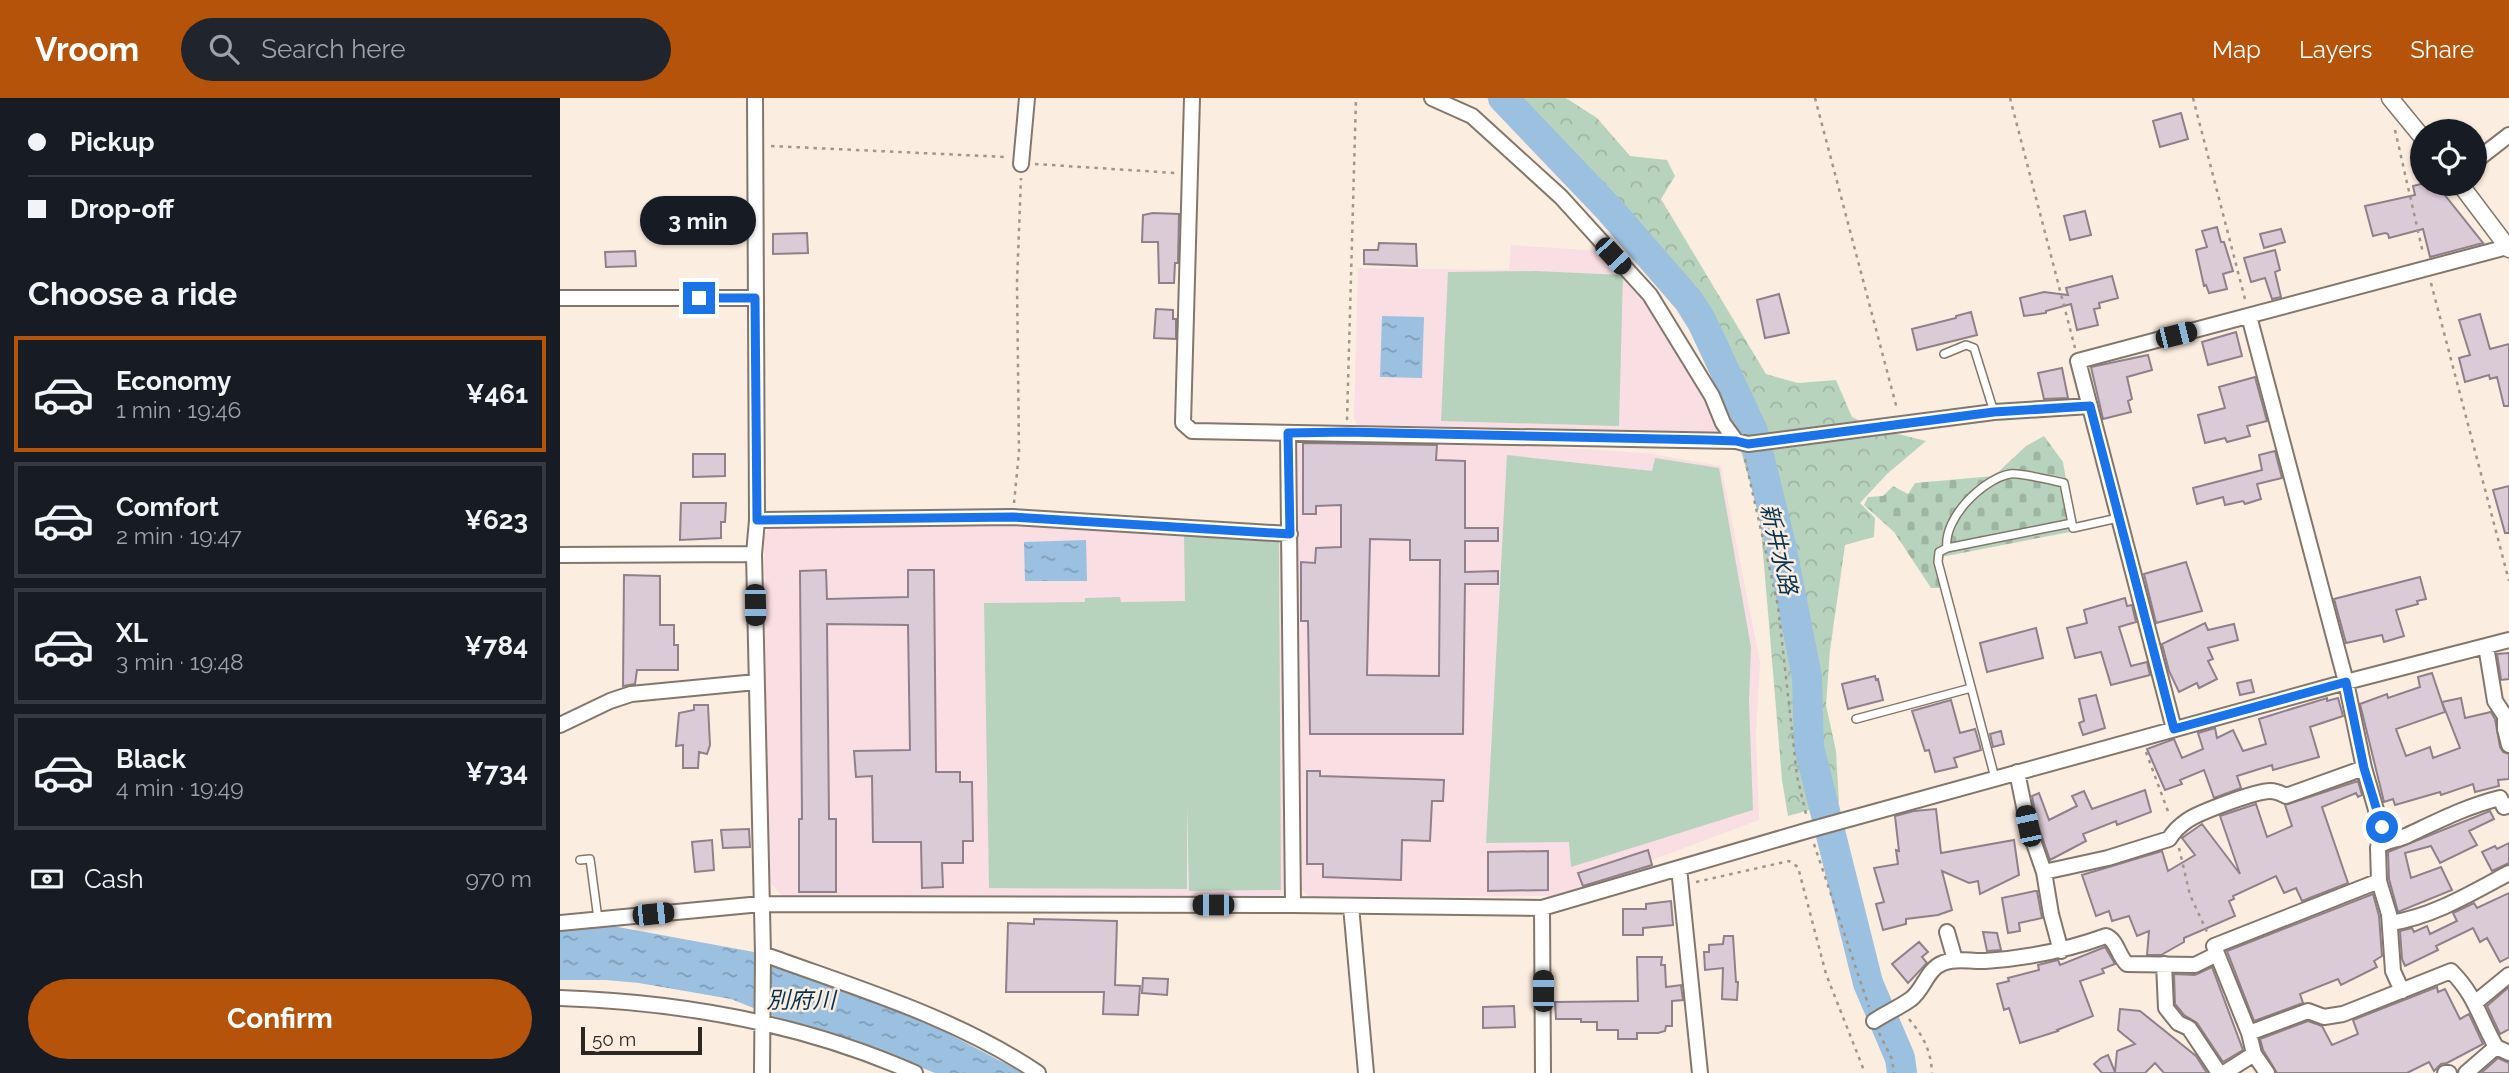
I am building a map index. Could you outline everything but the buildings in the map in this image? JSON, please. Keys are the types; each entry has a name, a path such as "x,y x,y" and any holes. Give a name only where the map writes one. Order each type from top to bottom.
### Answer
{"street":[{"path":"755,98 757,520 754,554 763,958 762,1073"},
{"path":"1021,164 1027,98"},
{"path":"1192,98 1183,423 1192,431 1736,441 1748,444 1994,412 2090,406"},
{"path":"1432,98 1472,116 1492,134 1561,197 1650,295 1712,396 1723,423 1736,441"},
{"path":"2395,104 2410,123"},
{"path":"2487,152 2509,135"},
{"path":"2174,729 2078,361 2508,248 2469,196"},
{"path":"560,298 755,298"},
{"path":"2249,316 2346,682 2364,768 2385,841"},
{"path":"1288,433 1293,905"},
{"path":"757,520 1013,517 1290,534"},
{"path":"560,555 754,554"},
{"path":"560,923 761,904 1542,908 1995,778 2509,640"},
{"path":"2486,646 2495,701 2507,715 2505,729 2509,745"},
{"path":"560,725 631,694 756,682"},
{"path":"2044,872 2108,858 2169,839 2175,830 2190,818 2267,791 2280,792 2286,796 2364,768"},
{"path":"2017,772 2028,826 2044,872 2061,951"},
{"path":"2402,991 2393,971 2390,923 2379,881 2378,847 2385,841 2404,837 2478,803 2506,804"},
{"path":"1679,868 1700,1073"},
{"path":"2390,923 2406,920 2454,902 2509,873"},
{"path":"1874,1021 1913,998 1937,965 1955,960 1982,961 2061,951 2106,936 2112,938 2127,964 2195,965 2216,950 2379,881"},
{"path":"1351,906 1366,1073"},
{"path":"1542,908 1543,1073"},
{"path":"1947,932 1955,960"},
{"path":"2216,950 2249,1033 2254,1054 2267,1073"},
{"path":"763,958 909,1007 985,1042 1021,1068 1038,1073"},
{"path":"2164,964 2166,1008 2178,1023 2189,1028 2219,1073"},
{"path":"2249,1033 2308,1011 2324,1017 2343,1014 2452,971 2466,986 2476,1002 2484,1025 2503,1050 2466,1073"},
{"path":"2476,1002 2509,975"},
{"path":"560,998 625,1000 762,1020 848,1045 915,1073"},
{"path":"2224,1073 2254,1054"}],"lane":[{"path":"1944,354 1966,345 1974,348 1994,412"},
{"path":"1947,548 1947,535 1968,499 1986,484 2009,474 2064,483 2073,528 2118,518"},
{"path":"1995,778 1938,562 1939,552 1947,548 2072,523"},
{"path":"1856,719 1971,688"},
{"path":"580,860 590,859 598,919"}],"path":[{"path":"1346,432 1356,98"},
{"path":"1815,98 1902,425"},
{"path":"2010,98 2078,361"},
{"path":"2193,98 2249,316"},
{"path":"2395,104 2395,132 2427,268 2509,581"},
{"path":"755,145 1011,158 1021,164 1189,174"},
{"path":"1013,517 1020,452 1017,282 1021,164"},
{"path":"1736,441 1743,452 1753,489 1778,606 1797,775 1809,830 1874,1021 1892,1059 1894,1073"},
{"path":"1681,885 1789,862 1798,867 1826,974 1865,1073"},
{"path":"2190,895 2216,950"},
{"path":"1897,1006 1923,1036 1932,1073"}],"shaded area":[{"path":"1511,245 1600,251 1647,299 1706,395 1718,422 1714,436 1359,428 1354,418 1358,268 1509,270"},
{"path":"1300,437 1503,444 1645,453 1721,466 1760,662 1756,735 1759,820 1652,860 1654,869 1550,896 1309,897 1299,887 1296,440"},
{"path":"1007,523 1276,538 1282,543 1286,886 1279,896 783,897 768,880 764,535 772,525"}],"green space":[{"path":"1487,98 1566,98 1597,118 1630,156 1667,160 1675,176 1661,199 1766,374 1798,383 1836,380 1852,417 1874,428 1926,441 1887,474 1860,503 1875,518 1874,537 1845,545 1830,650 1826,705 1836,751 1839,802 1788,816 1782,780 1760,517 1729,410 1691,329 1632,235 1591,193 1536,147"},
{"path":"1535,271 1623,275 1619,426 1441,421 1448,272"},
{"path":"2044,436 2063,462 2075,531 1936,558 1941,588 1931,588 1894,532 1864,505 1868,497 1883,496 1893,486 1908,494 1915,483 1994,476 2026,446"},
{"path":"1507,455 1652,471 1655,458 1719,468 1751,647 1749,701 1753,810 1571,867 1569,842 1486,843"},
{"path":"1184,536 1279,542 1281,890 1189,891 1187,803 1187,889 989,888 984,603 1085,602 1085,598 1120,597 1121,602 1185,601"}],"water":[{"path":"1382,316 1424,317 1422,378 1380,377"},
{"path":"1086,540 1087,581 1025,581 1024,542"},
{"name":"別府川","path":"596,923 754,952 774,963 934,1026 1023,1073 935,1073 853,1040 773,1016 731,999 639,983 560,980 560,926"}],"waterway":[{"name":"新井水路","path":"1503,98 1609,209 1689,301 1702,322 1753,431 1781,545 1807,677 1809,747 1868,983 1900,1058 1902,1073"}],"route":[{"path":"699,298 755,298 757,520 1013,517 1290,534 1288,433 1708,440 1748,444 1994,412 2090,406 2174,729 2346,682 2364,768 2382,827"}]}
